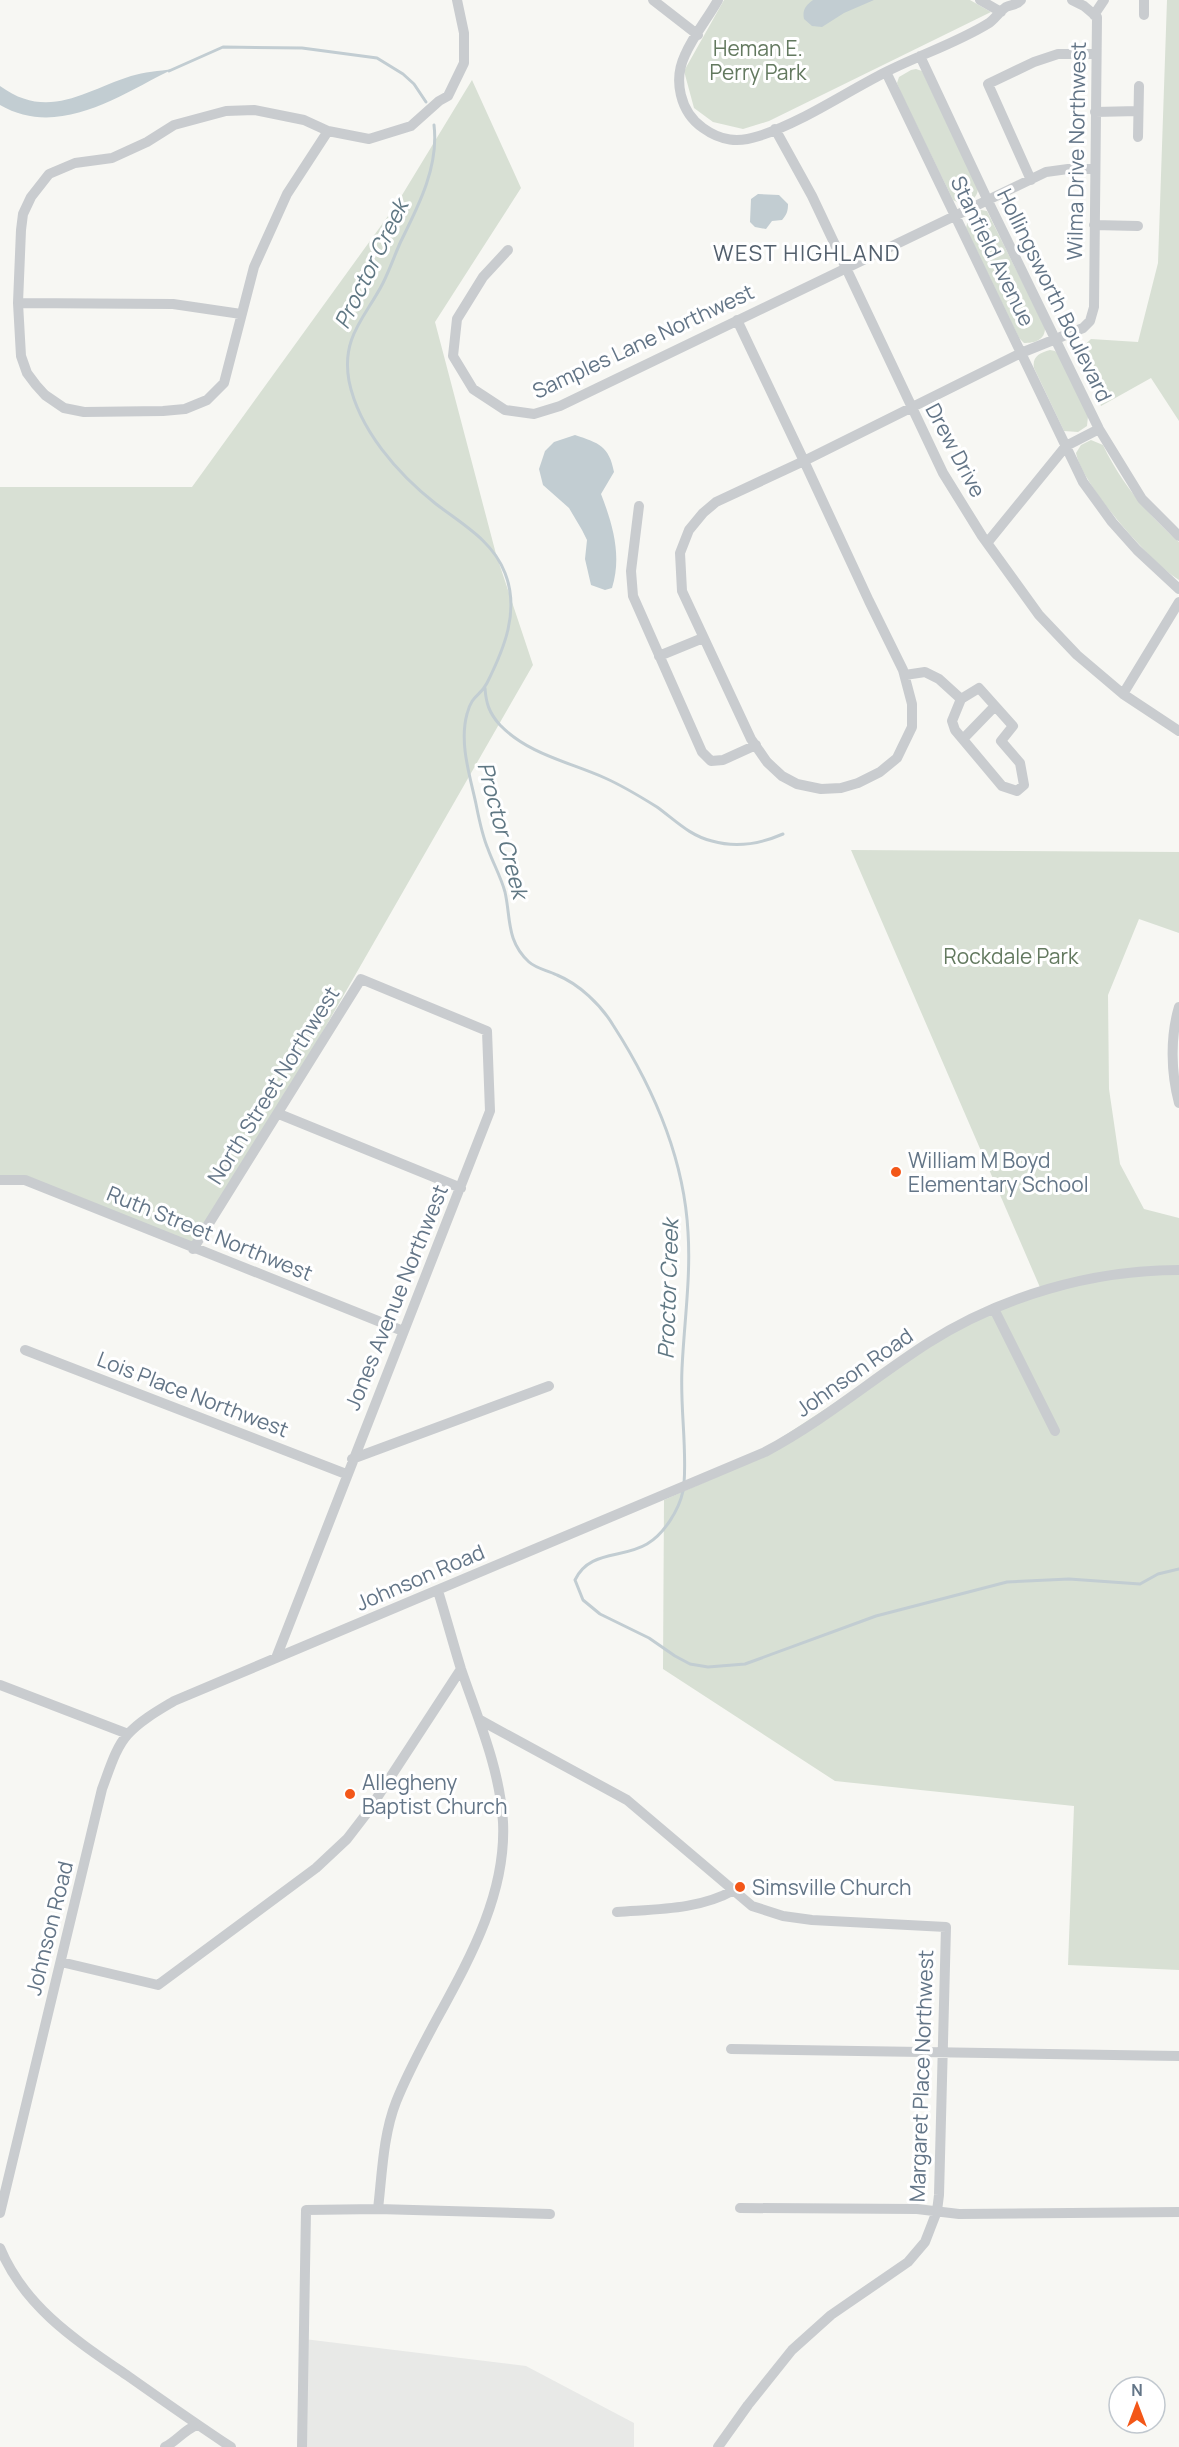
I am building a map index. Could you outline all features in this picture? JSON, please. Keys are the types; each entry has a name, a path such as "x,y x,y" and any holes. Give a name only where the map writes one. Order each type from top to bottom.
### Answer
{"street":[{"path":"328,131 287,194 270,228 254,267 224,382 207,400 184,409 84,412 64,408 45,395 27,373 21,356 18,303 23,214 31,197 50,174 75,164 112,158 147,142 174,124 226,111 254,110 280,115 304,120 328,131 369,139 411,126 448,96 464,63 464,33 457,0"},
{"path":"653,0 698,35"},
{"path":"718,0 684,55 680,78 682,102 687,114 694,122 722,139 735,141 775,129 886,72 976,30 990,22 1005,6"},
{"path":"980,0 1005,6 1018,4 1021,0"},
{"name":"Wilma Drive Northwest","path":"1055,341 1083,328 1090,321 1094,307 1097,17 1072,0"},
{"name":"Wilma Drive Northwest","path":"1094,15 1104,0"},
{"path":"1144,0 1144,15"},
{"path":"1031,180 988,84 1034,62 1058,54 1096,54"},
{"name":"Hollingsworth Boulevard","path":"921,56 988,201 1099,429 1142,499 1179,536"},
{"name":"Stanfield Avenue","path":"886,72 1083,482 1112,522 1137,550 1179,589"},
{"path":"1138,137 1139,86"},
{"path":"1095,112 1138,111"},
{"name":"Drew Drive","path":"775,129 812,196 943,473 987,543 1039,615 1077,656 1123,694 1179,730"},
{"name":"Samples Lane Northwest","path":"508,250 483,277 457,319 453,357 472,389 505,410 534,414 560,406 1046,172 1068,168 1094,169"},
{"path":"1094,225 1138,226"},
{"path":"18,303 173,304 240,314"},
{"path":"737,320 804,461 905,675 912,704 912,727 897,758 880,772 858,783 841,788 821,789 798,784 767,762 751,739 682,591 680,553 689,530 716,502 804,461 1021,353 1055,341"},
{"path":"987,543 1065,446 1099,429"},
{"path":"639,506 631,586 702,752 711,761 723,760 756,745"},
{"path":"1123,694 1179,602"},
{"path":"659,656 703,638"},
{"path":"905,675 925,672 939,679 961,699"},
{"path":"979,688 995,706 1013,726 1001,741 1020,763 1024,785 1017,791 1002,786 955,730 952,721 961,699 979,688"},
{"path":"963,739 995,706"},
{"name":"North Street Northwest","path":"193,1249 361,979 402,997"},
{"name":"Jones Avenue Northwest","path":"276,1658 346,1474 490,1111 487,1030 402,997"},
{"path":"1179,1007 1173,1074 1179,1103"},
{"path":"279,1114 461,1188"},
{"name":"Ruth Street Northwest","path":"0,1180 25,1180 403,1331"},
{"name":"Johnson Road","path":"0,2213 102,1789 113,1760 128,1734 150,1716 174,1701 765,1452 820,1420 928,1344 994,1309 1054,1287 1102,1276 1179,1270"},
{"path":"994,1309 1055,1431"},
{"name":"Lois Place Northwest","path":"24,1350 346,1474"},
{"path":"352,1459 549,1386"},
{"path":"378,2209 385,2150 394,2106 474,1945 489,1906 500,1867 503,1822 495,1772 438,1591"},
{"path":"61,1962 158,1985 316,1868 347,1839 367,1813 461,1669"},
{"path":"0,1685 128,1734"},
{"name":"Margaret Place Northwest","path":"480,1720 627,1800 752,1906 783,1916 813,1920 946,1927 939,2196 937,2211 925,2242 908,2262 831,2315 792,2350 718,2447"},
{"path":"616,1912 677,1908 720,1898 734,1890"},
{"path":"731,2049 1179,2056"},
{"path":"740,2208 937,2211 959,2214 1179,2212"},
{"path":"302,2447 306,2210 378,2209 550,2214"},
{"path":"0,2248 26,2294 47,2316 75,2339 231,2447"},
{"path":"165,2447 176,2441 184,2430 197,2425"}],"shaded area":[{"path":"813,0 874,0 844,13 822,27 812,26 804,19 805,8"},
{"path":"173,69 111,101 89,110 67,115 44,117 22,114 0,105 0,86 17,96 34,101 50,102 82,95 136,75"},
{"path":"758,194 779,195 788,204 787,212 782,220 772,221 766,229 755,227 750,222 751,199"},
{"path":"575,435 591,440 602,447 609,456 614,472 601,494 609,517 616,552 612,588 605,590 591,585 585,559 587,540 569,508 543,485 539,469 545,451 554,442"},
{"path":"304,2339 526,2366 634,2423 634,2447 300,2447"}],"green space":[{"name":"Heman E. Perry Park","path":"724,0 970,0 991,12 769,121 743,129 713,122 694,108 684,71"},
{"path":"1167,0 1179,0 1179,421 1151,378 1101,406 1076,353 1091,339 1138,342 1158,263"},
{"path":"916,69 922,71 978,189 972,200 961,204 953,200 900,91 897,83 899,77"},
{"path":"472,80 521,188 435,322 496,554 533,665 197,1251 23,1183 0,1183 0,487 192,487 396,205"},
{"path":"981,210 987,211 1045,328 1041,338 1035,341 1024,343 1019,338 966,228 969,216"},
{"path":"1050,350 1059,355 1088,416 1087,426 1078,432 1064,431 1034,368 1037,356"},
{"path":"1091,440 1103,445 1136,498 1179,542 1179,580 1136,541 1091,484 1076,453 1081,445"},
{"name":"Rockdale Park","path":"851,850 1179,852 1179,933 1139,919 1108,995 1109,1089 1120,1164 1144,1209 1179,1218 1179,1970 1068,1965 1074,1806 835,1781 663,1669 664,1500 730,1471 905,1357 1001,1305 1042,1292"}],"waterway":[{"name":"Proctor Creek","path":"169,71 223,47 302,48 377,58 403,74 414,84 426,102"},
{"name":"Proctor Creek","path":"434,125 435,140 431,170 383,283 351,340 347,366 349,381 361,417 394,465 436,504 485,542 505,573 511,601 508,630 487,683 471,703 467,714 464,736 468,771 484,838 505,892 516,946 529,962 565,979 581,990 608,1017 641,1073 673,1150 685,1204 689,1249 682,1384 684,1484"},
{"path":"485,688 491,712 496,721 511,735 536,750 625,788 704,839 739,844 766,840 783,834"},
{"name":"Proctor Creek","path":"683,1491 670,1521 653,1540 637,1549 597,1559 581,1570 575,1580 583,1600 600,1614 649,1638 690,1664 708,1667 745,1664 876,1616 1007,1582 1069,1579 1140,1584 1158,1574 1179,1569"}],"place":[{"name":"William M Boyd Elementary School","path":"896,1172"},
{"name":"Allegheny Baptist Church","path":"350,1794"},
{"name":"Simsville Church","path":"740,1887"}],"district":[{"name":"WEST HIGHLAND","path":"807,253"}]}
